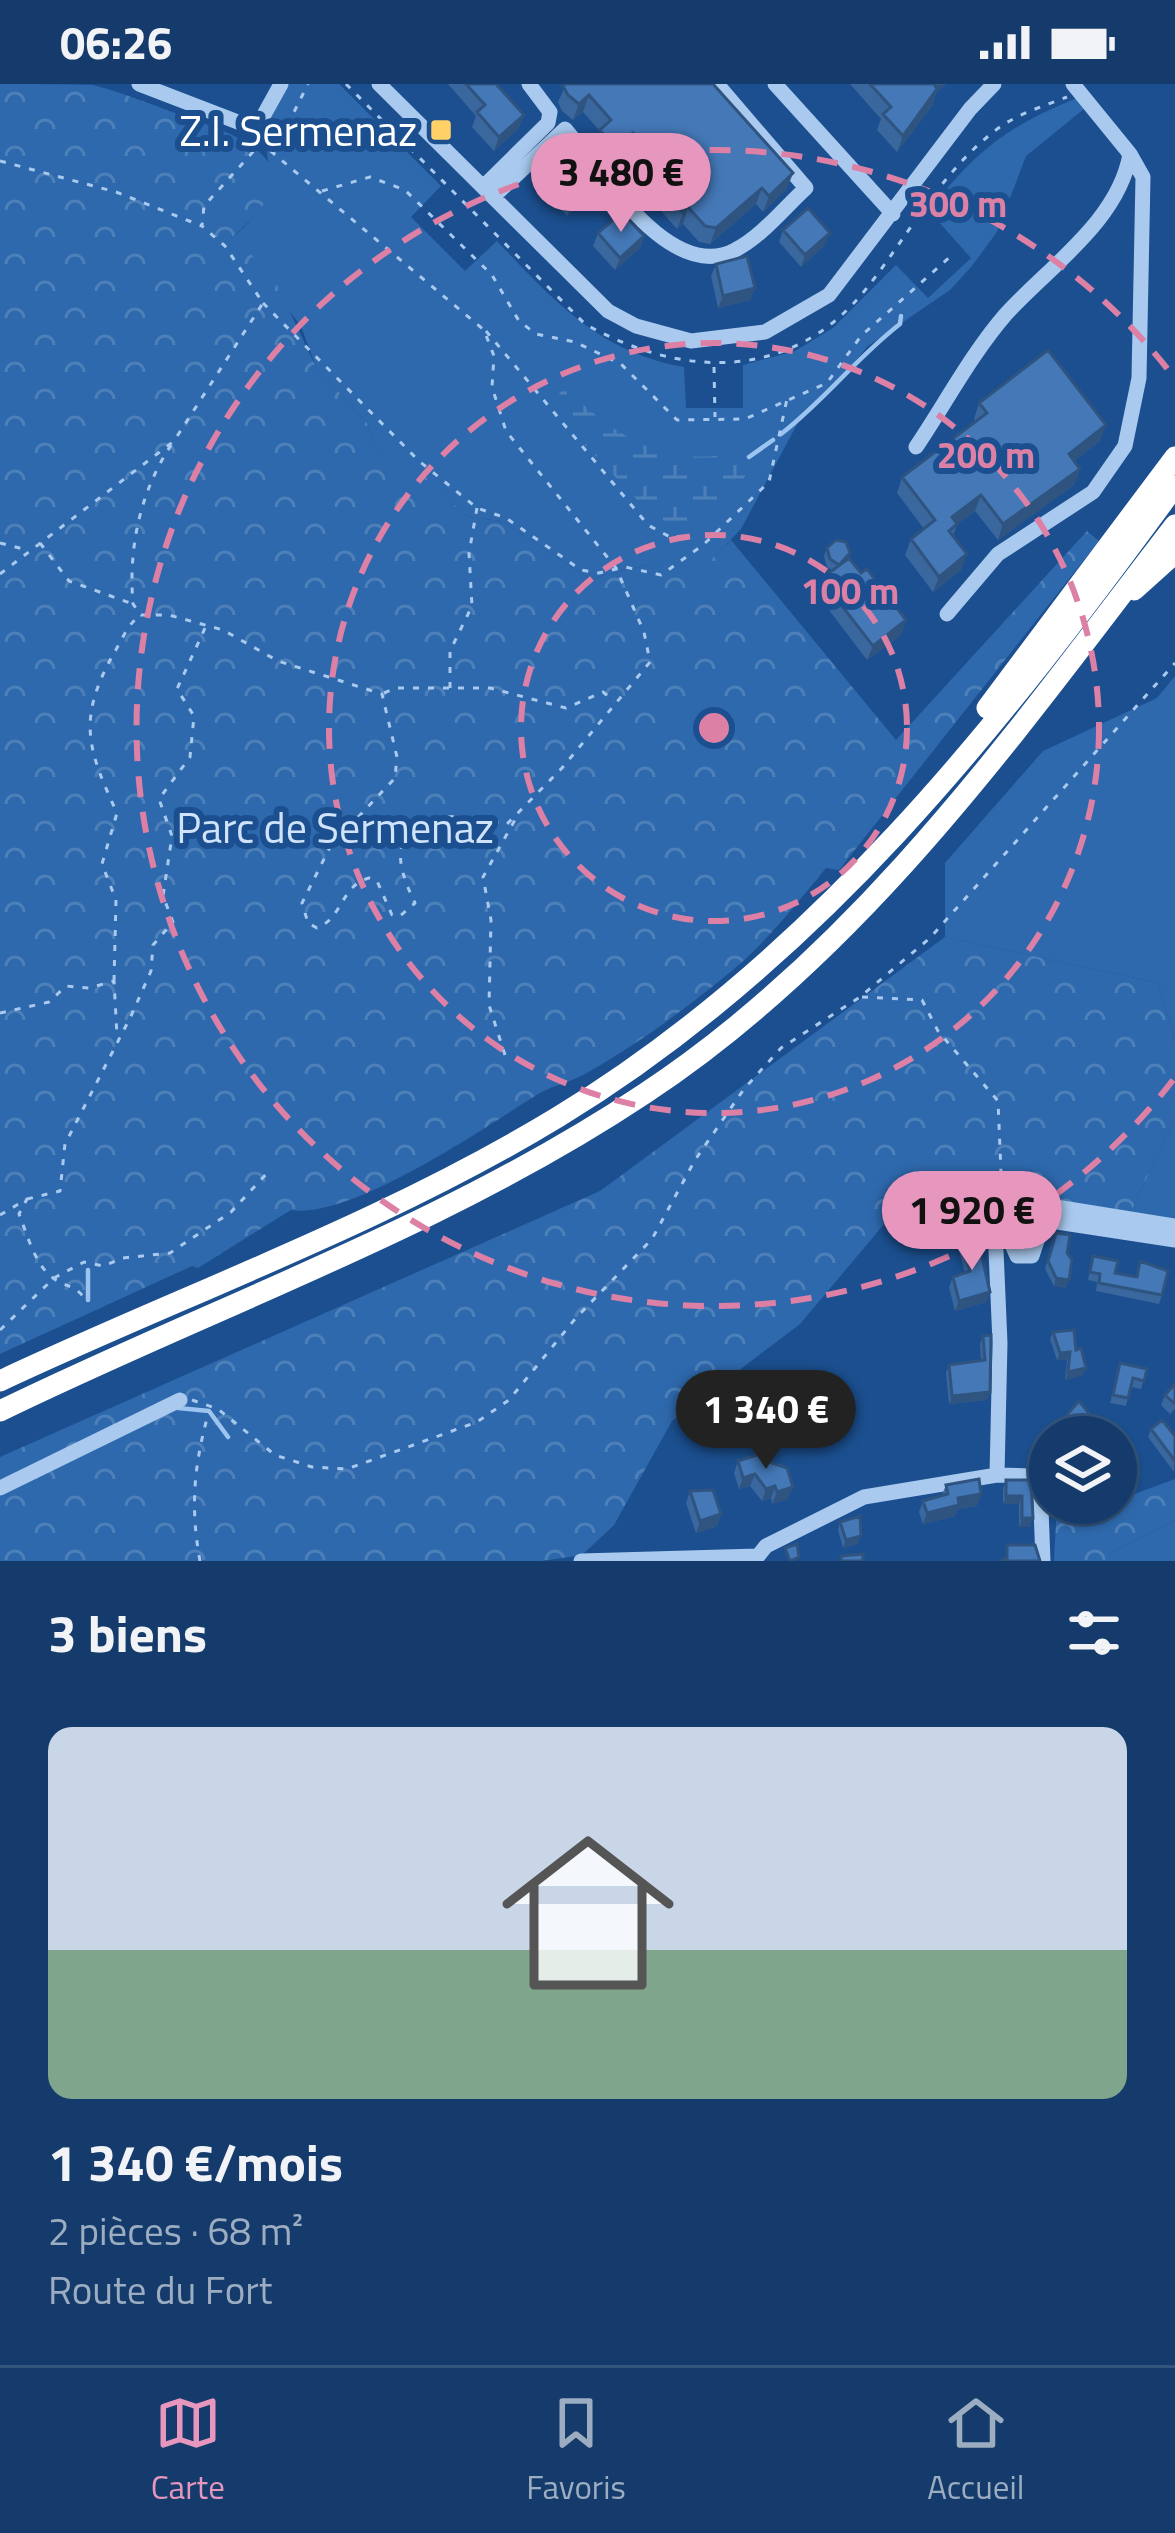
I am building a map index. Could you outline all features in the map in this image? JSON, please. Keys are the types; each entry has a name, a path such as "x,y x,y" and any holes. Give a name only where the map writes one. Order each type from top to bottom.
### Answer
{"highway":[{"path":"812,923 983,714 1175,458"},
{"path":"0,1382 393,1203 556,1118 677,1039 812,923 926,806 1175,486"},
{"path":"0,1411 472,1193 578,1135 692,1060 773,995 884,889 1175,525"},
{"path":"1110,609 1175,553"}],"street":[{"path":"140,84 256,129 281,84"},
{"path":"488,192 548,123 550,112 529,84"},
{"path":"488,192 565,130 667,245 696,258 731,253 806,188 717,84"},
{"path":"775,84 893,214"},
{"path":"389,87 608,310 636,326 691,341 748,337 808,311 848,277 993,86"},
{"path":"947,614 998,554 1093,492 1125,446 1139,378 1142,177 1082,89"},
{"path":"916,446 1004,316 1053,271 1125,182 1130,154"},
{"path":"997,1475 1000,1343 992,1239 1004,1212 1025,1202 1175,1226"},
{"path":"1044,1220 1175,1240"},
{"path":"0,1488 180,1400"},
{"path":"580,1561 758,1558 766,1546 864,1497 997,1475 1032,1476 1040,1482 1042,1561"}],"path":[{"path":"273,153 308,84"},
{"path":"346,84 585,324 626,347 663,359 714,364 779,352 831,324 863,293 950,174 982,142 1018,116 1082,89"},
{"path":"202,226 203,206 261,143 484,330 647,525 670,537 689,536"},
{"path":"0,161 116,192 202,226 225,246 263,303 418,461 477,508 506,518 581,570 616,568 662,575 704,544 769,482 788,398"},
{"path":"141,615 134,604 139,515 147,485 263,303"},
{"path":"484,330 494,356 492,387 506,430 616,568 644,632 650,662 517,816 483,877 490,920 489,1005 505,1054"},
{"path":"714,364 715,419"},
{"path":"0,574 174,441"},
{"path":"450,690 450,652 472,606 469,553 477,508"},
{"path":"39,542 69,580 134,604"},
{"path":"0,543 28,551"},
{"path":"141,615 169,615 206,626 278,661 382,694 396,688 490,688 566,708 603,692 615,705"},
{"path":"116,1040 116,900 102,864 117,813 95,770 87,718 98,682 141,615"},
{"path":"0,1215 27,1199 60,1191 65,1144 151,970 153,945 173,922 163,896 172,836 159,799 190,757 194,716 177,688 206,626"},
{"path":"180,1400 200,1400 275,1455 311,1467 365,1466 477,1422 509,1400 575,1319 652,1239 695,1160 744,1089 781,1048 860,997 930,938 1175,664"},
{"path":"382,694 398,770 384,795 314,870 302,903 308,923 317,928 326,925 351,887 369,878 377,881 392,915 400,916 416,903 398,870 398,850 408,836 449,816 506,824 517,816"},
{"path":"0,1013 50,1002 66,986 88,988 114,981"},
{"path":"860,997 922,1000 938,1031 998,1101 1004,1212"},
{"path":"0,1330 54,1278 84,1262 103,1266 123,1258 170,1252 231,1212 270,1170"},
{"path":"27,1199 19,1214 31,1246 54,1278 71,1284 86,1301"},
{"path":"200,1561 191,1508 195,1462 209,1411"}],"green space":[{"name":"Parc de Sermenaz","path":"0,84 93,85 208,125 252,146 266,159 272,174 270,192 257,213 231,238 270,270 316,367 367,423 375,450 404,456 467,517 502,521 590,579 647,565 698,573 731,540 896,740 1087,531 1099,541 839,870 826,868 759,945 680,1011 604,1063 541,1093 381,1187 317,1209 291,1210 198,1268 192,1266 0,1354"},
{"path":"289,84 339,84 441,186 411,217 465,271 497,241 559,303 603,337 654,360 684,367 686,408 743,408 743,365 795,351 833,328 896,265 928,298 971,258 929,211 946,190 978,156 1012,130 1077,98 1084,109 1026,156 997,232 950,290 868,346 827,395 802,415 741,529 698,574 647,565 590,579 502,521 467,517 404,457 375,450 367,423 316,367 301,326 231,238 254,216 266,191 263,132"},
{"path":"564,388 646,446 691,456 745,451 753,464 708,521 696,527 664,528 585,445 555,399"},
{"path":"1175,676 1175,1040 1158,983 945,937 945,863 1043,751 1157,698"},
{"path":"945,937 1158,983 1175,1040 1175,1118 1131,1212 1002,1191 917,1185 800,1324 672,1421 614,1525 582,1555 542,1561 0,1561 0,1457 600,1191"},
{"path":"1175,1118 1175,1221 1131,1212"},
{"path":"1175,1479 1175,1520 1111,1553 1109,1561 1054,1561 1056,1524 1137,1524 1137,1493"},
{"path":"1175,1520 1175,1561 1109,1561 1111,1553"}],"building":[{"path":"466,84 496,84 524,115 499,137 477,112 485,105"},
{"path":"566,84 713,84 793,173 769,196 762,188 716,228 705,226 688,207 683,213 667,195 679,184 633,133 615,149 600,130 611,120 589,95 579,104 568,95"},
{"path":"870,84 934,84 937,89 903,136 883,114 891,107"},
{"path":"575,158 596,182 572,204 550,180"},
{"path":"808,208 830,233 805,255 783,230"},
{"path":"622,212 644,236 620,258 598,233"},
{"path":"747,256 755,288 723,296 716,264"},
{"path":"1048,350 1106,425 1069,454 1080,469 1003,524 981,495 952,517 957,524 949,531 967,554 939,577 911,539 935,520 902,477 987,413 979,403"},
{"path":"836,540 846,542 850,553 839,565 830,559 827,548"},
{"path":"849,558 861,573 867,569 906,620 873,646 821,579"},
{"path":"1056,1233 1070,1235 1069,1280 1056,1278 1048,1261"},
{"path":"977,1236 990,1292 959,1301 953,1277 970,1271 962,1239"},
{"path":"1093,1256 1118,1261 1115,1273 1137,1277 1140,1261 1168,1271 1162,1295 1099,1283 1100,1274 1090,1272"},
{"path":"1074,1330 1076,1350 1081,1348 1086,1368 1068,1372 1070,1352 1060,1353 1053,1332"},
{"path":"991,1335 990,1392 952,1396 949,1365 985,1360 983,1336"},
{"path":"1120,1363 1147,1369 1144,1381 1133,1378 1128,1398 1113,1395"},
{"path":"1175,1384 1175,1402 1174,1403 1165,1395"},
{"path":"1079,1401 1091,1416 1066,1416"},
{"path":"767,1403 778,1432 761,1438 756,1423 746,1427 740,1413"},
{"path":"1162,1420 1175,1436 1175,1461 1151,1429"},
{"path":"766,1452 769,1462 787,1468 793,1487 777,1492 775,1486 766,1489 755,1474 743,1478 738,1461"},
{"path":"979,1479 981,1494 958,1498 959,1505 927,1513 923,1501 948,1494 946,1485"},
{"path":"1006,1480 1029,1480 1029,1518 1022,1518 1022,1496 1006,1496"},
{"path":"713,1490 721,1514 700,1521 690,1491"},
{"path":"860,1516 861,1536 846,1540 840,1522"},
{"path":"797,1544 799,1557 790,1561 785,1548"},
{"path":"1007,1545 1035,1545 1040,1561 1000,1561 1007,1558"},
{"path":"863,1554 863,1561 841,1561 841,1556"}],"waterway":[{"path":"781,434 900,324 901,316"},
{"path":"749,457 773,440"},
{"path":"88,1270 88,1300"},
{"path":"178,1408 209,1411 228,1437"}],"place":[{"name":"Z.I. Sermenaz","path":"441,130"}]}
